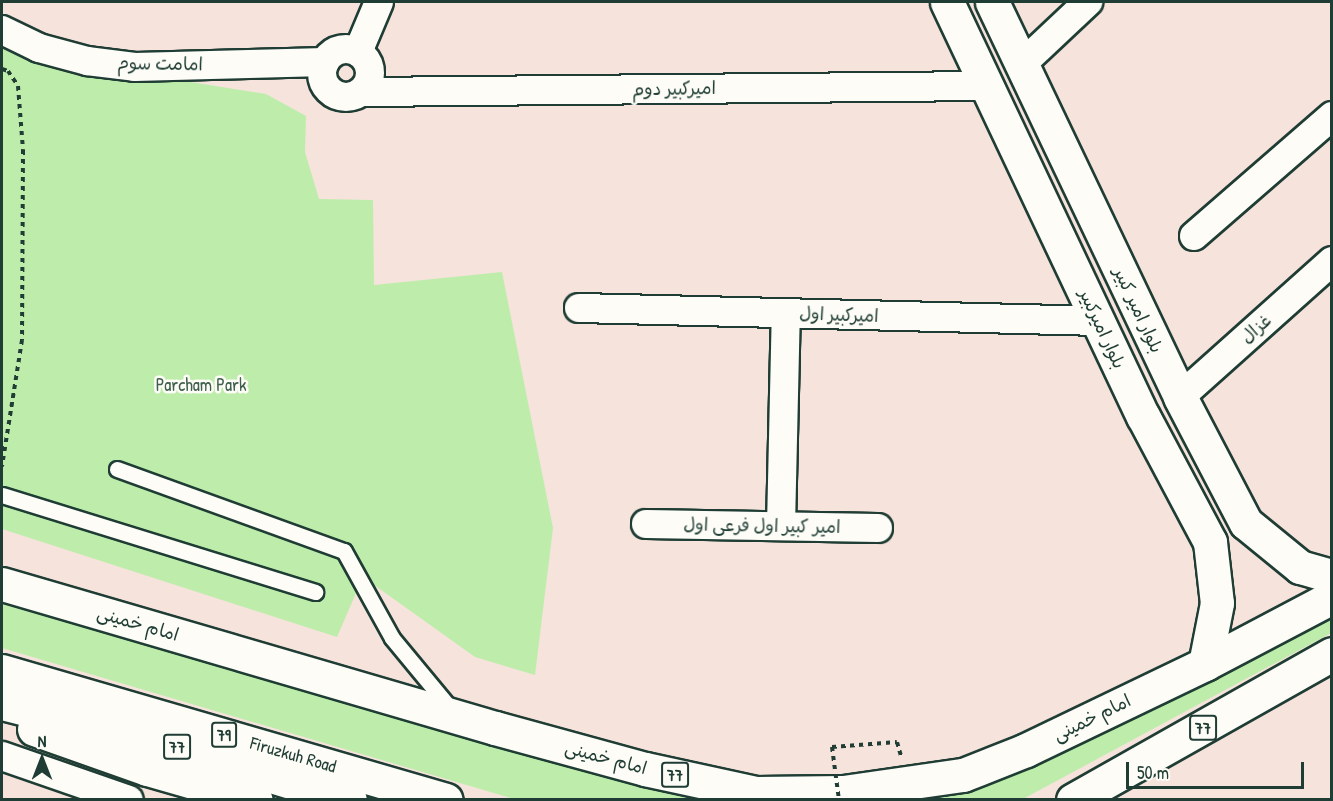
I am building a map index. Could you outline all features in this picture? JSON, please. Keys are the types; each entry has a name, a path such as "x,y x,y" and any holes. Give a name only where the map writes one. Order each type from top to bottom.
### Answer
{"main road":[{"name":"بلوار امیرکبیر","path":"947,2 1098,321 1210,542 1217,603 1205,664"},
{"name":"بلوار امیر کبیر","path":"992,2 1180,398 1246,523 1300,567 1332,576"},
{"name":"امام خمینی","path":"2,584 458,718 645,769 756,793 843,792 963,775 1026,750 1205,664 1332,597"},
{"name":"77","path":"1072,800 1332,654"},
{"name":"Firuzkuh Road","path":"2,671 446,800"},
{"name":"77","path":"2,703 168,745 350,800"},
{"path":"2,718 147,770 256,800"}],"street":[{"path":"358,52 379,2"},
{"path":"1022,64 1088,2"},
{"name":"امامت سوم","path":"2,30 39,48 87,61 135,67 325,62"},
{"path":"344,49 358,52 371,71 362,92 347,98 331,92 323,78 325,62 344,49"},
{"name":"امیرکبیر دوم","path":"362,92 987,86"},
{"path":"1194,236 1332,116"},
{"name":"غزال","path":"1180,398 1332,261"},
{"name":"امیرکبیر اول","path":"579,308 1098,321"},
{"path":"781,526 786,313"},
{"name":"امیر کبیر اول فرعی اول","path":"646,524 878,528"},
{"path":"2,756 129,800"}],"lane":[{"path":"117,470 344,551 392,638 458,718"},
{"path":"2,495 315,592"}],"path":[{"path":"2,69 8,71 18,86 23,150 22,340 2,466"},
{"path":"839,800 832,747 897,742"}],"green space":[{"name":"Parcham Park","path":"2,43 53,60 266,94 306,116 305,152 319,199 373,200 374,285 502,272 553,528 535,675 475,657 363,577 337,637 2,529"},
{"path":"2,604 640,782 712,799 514,799 2,648"},
{"path":"1331,610 1331,633 1023,799 927,800 990,785"}]}
